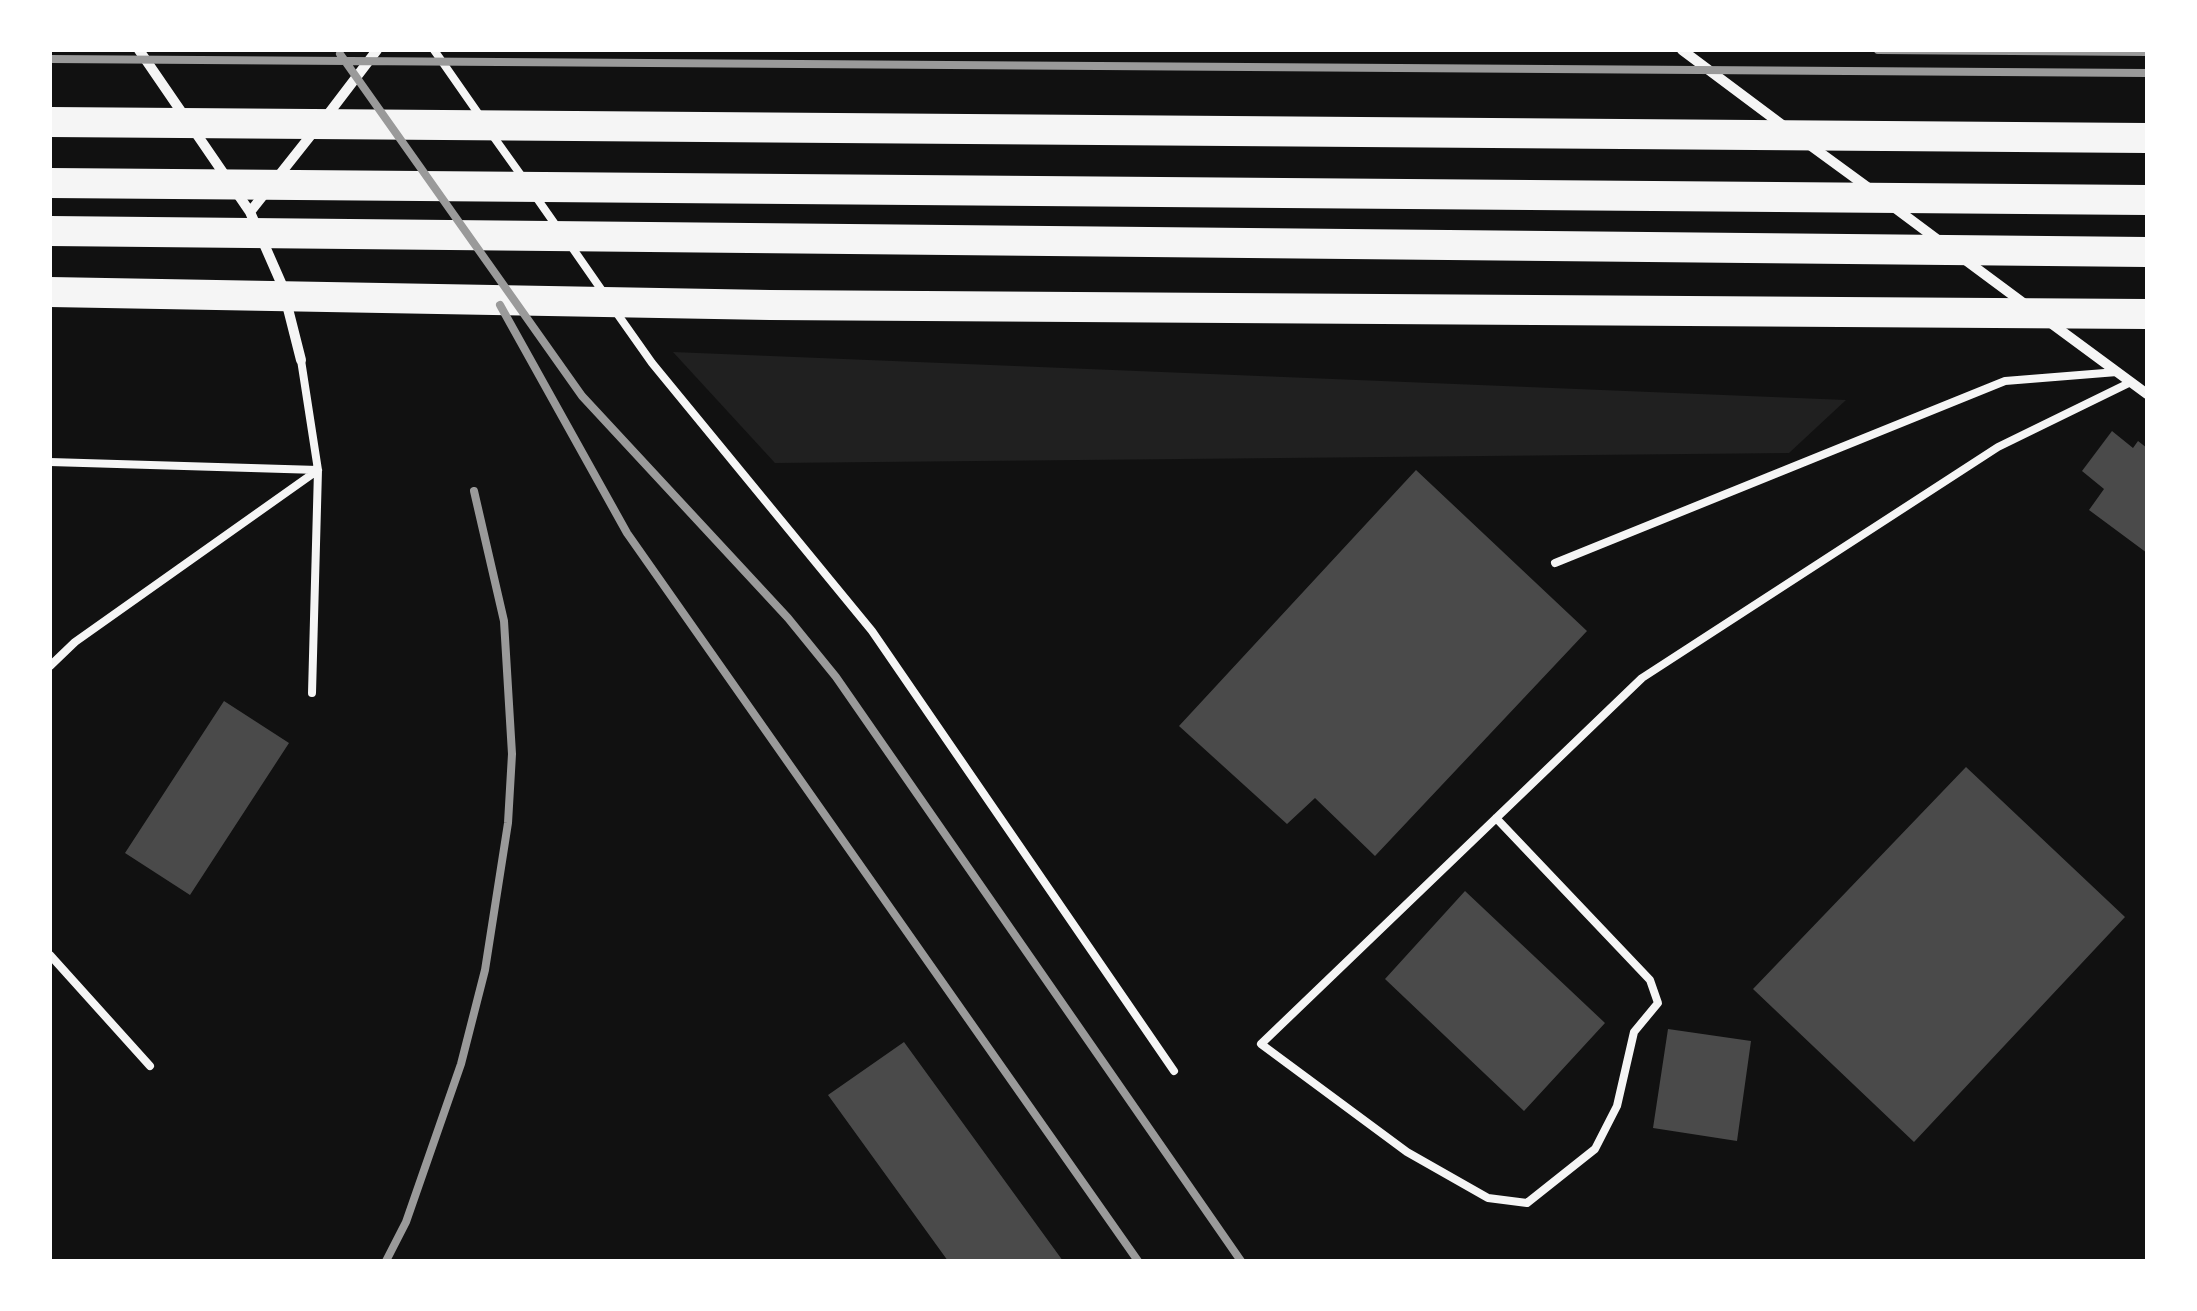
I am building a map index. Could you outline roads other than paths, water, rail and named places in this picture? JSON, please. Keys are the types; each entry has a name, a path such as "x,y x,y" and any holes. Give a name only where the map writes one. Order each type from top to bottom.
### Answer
{"highway":[{"path":"50,122 2147,138"},
{"path":"50,183 2147,200"},
{"path":"57,231 2147,252"},
{"path":"50,292 770,305 2147,314"}],"street":[{"path":"138,50 250,212 282,286 301,360"},
{"path":"250,212 376,50"},
{"path":"1682,50 2147,394"}],"lane":[{"path":"434,50 652,363 872,631 1174,1071"},
{"path":"301,360 318,470 312,693"},
{"path":"1555,563 2005,382 2116,372"},
{"path":"1496,818 1650,980 1658,1003 1634,1032 1617,1106 1595,1149 1527,1203 1488,1198 1408,1152 1260,1044 1642,678 1998,447 2131,382"},
{"path":"50,462 318,470"},
{"path":"50,666 75,642 318,470"},
{"path":"50,955 150,1066"}],"railway":[{"path":"1878,50 2147,52"},
{"path":"340,54 582,396 788,618 836,677 1241,1261"},
{"path":"50,59 2147,73"},
{"path":"500,305 627,533 1138,1261"},
{"path":"386,1261 406,1222 461,1064 485,970 508,823 512,754 504,621 474,491"}]}
